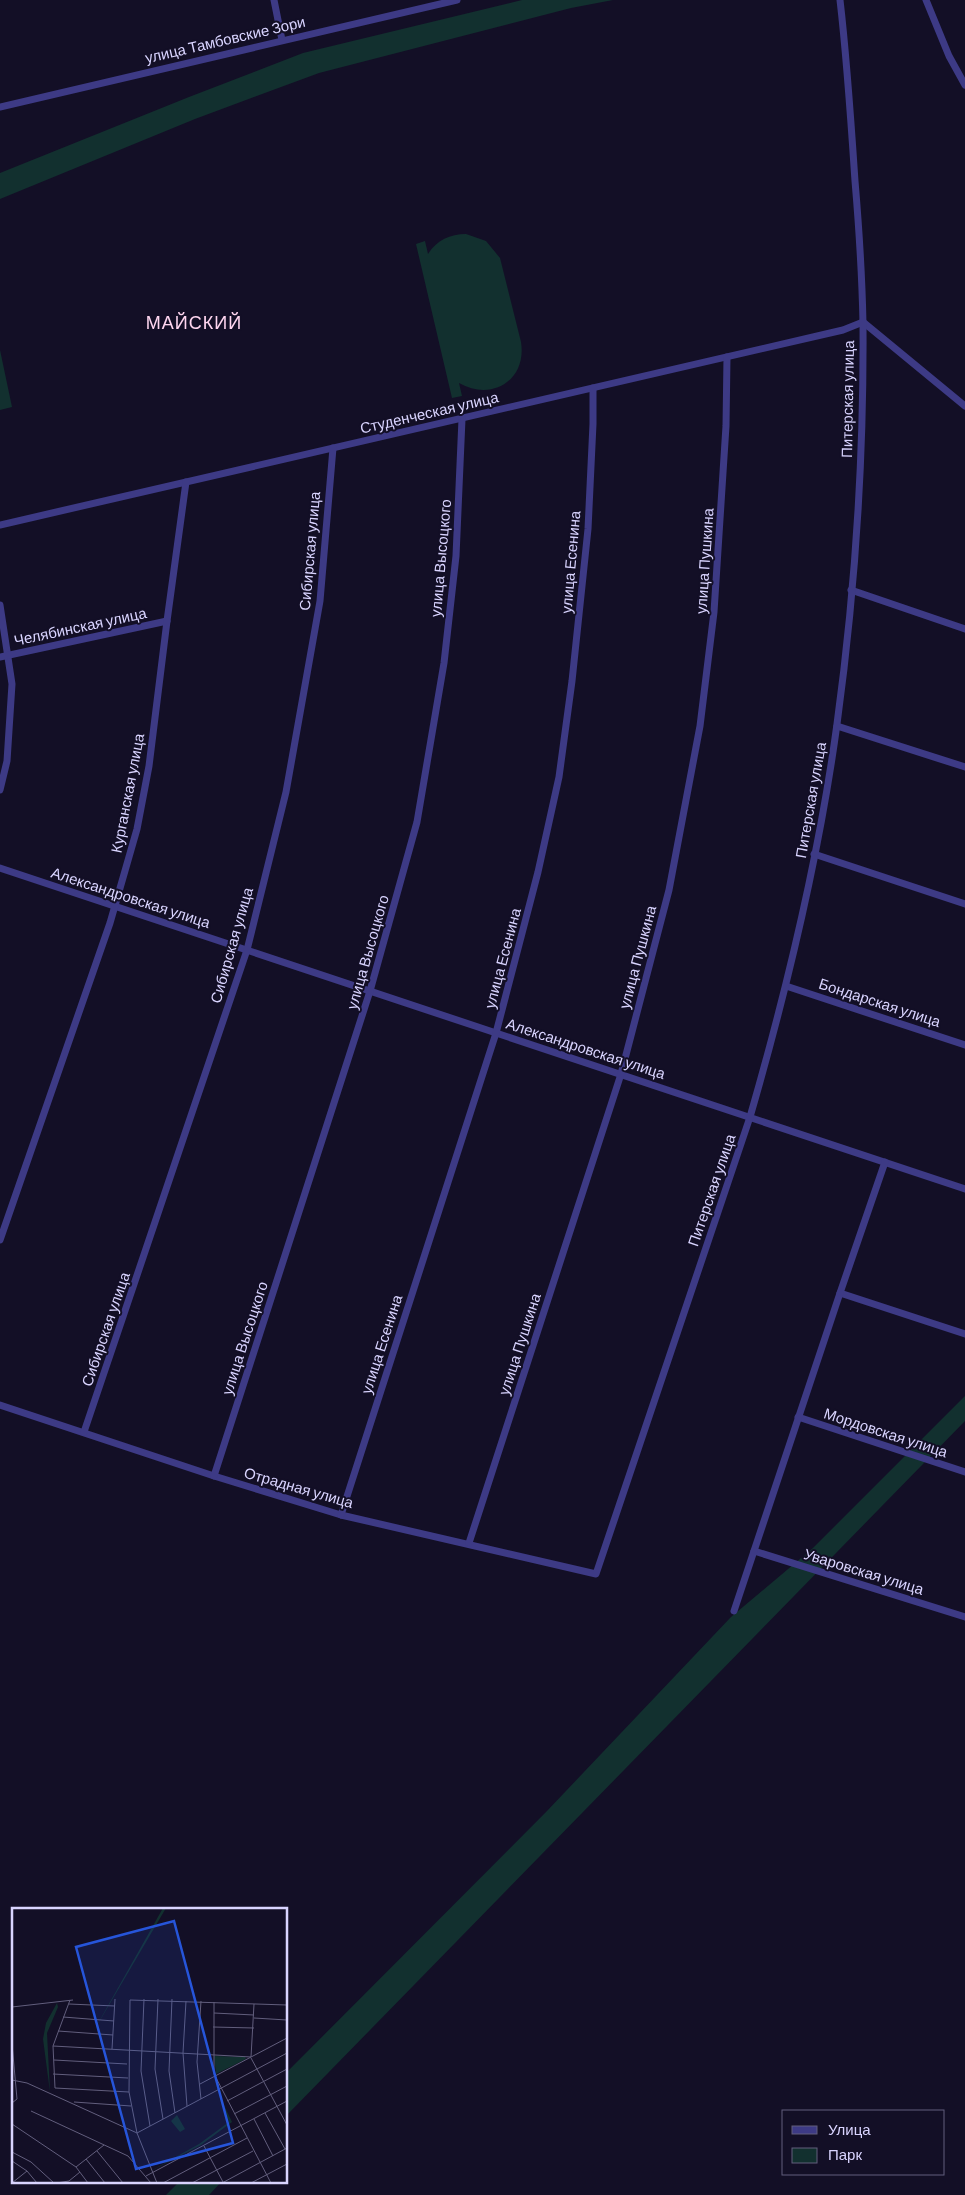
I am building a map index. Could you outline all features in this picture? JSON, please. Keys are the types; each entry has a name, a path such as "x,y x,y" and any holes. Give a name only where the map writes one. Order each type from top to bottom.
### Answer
{"street":[{"path":"274,0 282,40"},
{"name":"улица Тамбовские Зори","path":"0,107 457,0"},
{"name":"Питерская улица","path":"596,1574 750,1117 786,986 814,854 837,726 857,523 863,322 852,130 840,0"},
{"path":"926,0 949,56 965,85"},
{"path":"863,322 965,406"},
{"name":"Студенческая улица","path":"0,525 843,330 863,322"},
{"name":"улица Пушкина","path":"469,1543 621,1074 669,890 700,726 715,602 726,436 728,357"},
{"name":"улица Есенина","path":"341,1515 496,1033 538,872 559,777 572,681 588,530 593,388"},
{"name":"улица Высоцкого","path":"214,1476 370,991 417,822 444,663 456,556 462,419"},
{"name":"Сибирская улица","path":"84,1432 247,950 286,792 320,601 332,448"},
{"name":"Курганская улица","path":"0,1240 115,907 137,829 149,766 166,621 186,482"},
{"path":"851,590 965,629"},
{"path":"0,605 12,684 7,761 0,790"},
{"name":"Челябинская улица","path":"0,657 166,621"},
{"path":"837,726 965,767"},
{"path":"814,854 965,904"},
{"name":"Александровская улица","path":"0,868 965,1188"},
{"name":"Бондарская улица","path":"786,986 965,1044"},
{"path":"734,1612 885,1162"},
{"path":"840,1293 965,1334"},
{"name":"Отрадная улица","path":"0,1405 214,1476 341,1515 469,1543 596,1574"},
{"name":"Мордовская улица","path":"798,1418 965,1472"},
{"name":"Уваровская улица","path":"754,1551 965,1617"}],"green space":[{"path":"522,0 613,0 571,8 319,73 195,119 0,199 0,173 303,53"},
{"path":"466,234 486,241 500,258 521,342 521,355 513,377 505,384 483,390 459,383 462,396 452,398 416,244 425,241 428,254 435,245 444,239"},
{"path":"0,350 12,407 0,410"},
{"path":"965,1396 965,1421 288,2114 288,2071 547,1811 731,1617 813,1548"},
{"path":"179,2182 221,2182 209,2195 166,2195"}],"district":[{"name":"МАЙСКИЙ","path":"194,322"}]}
